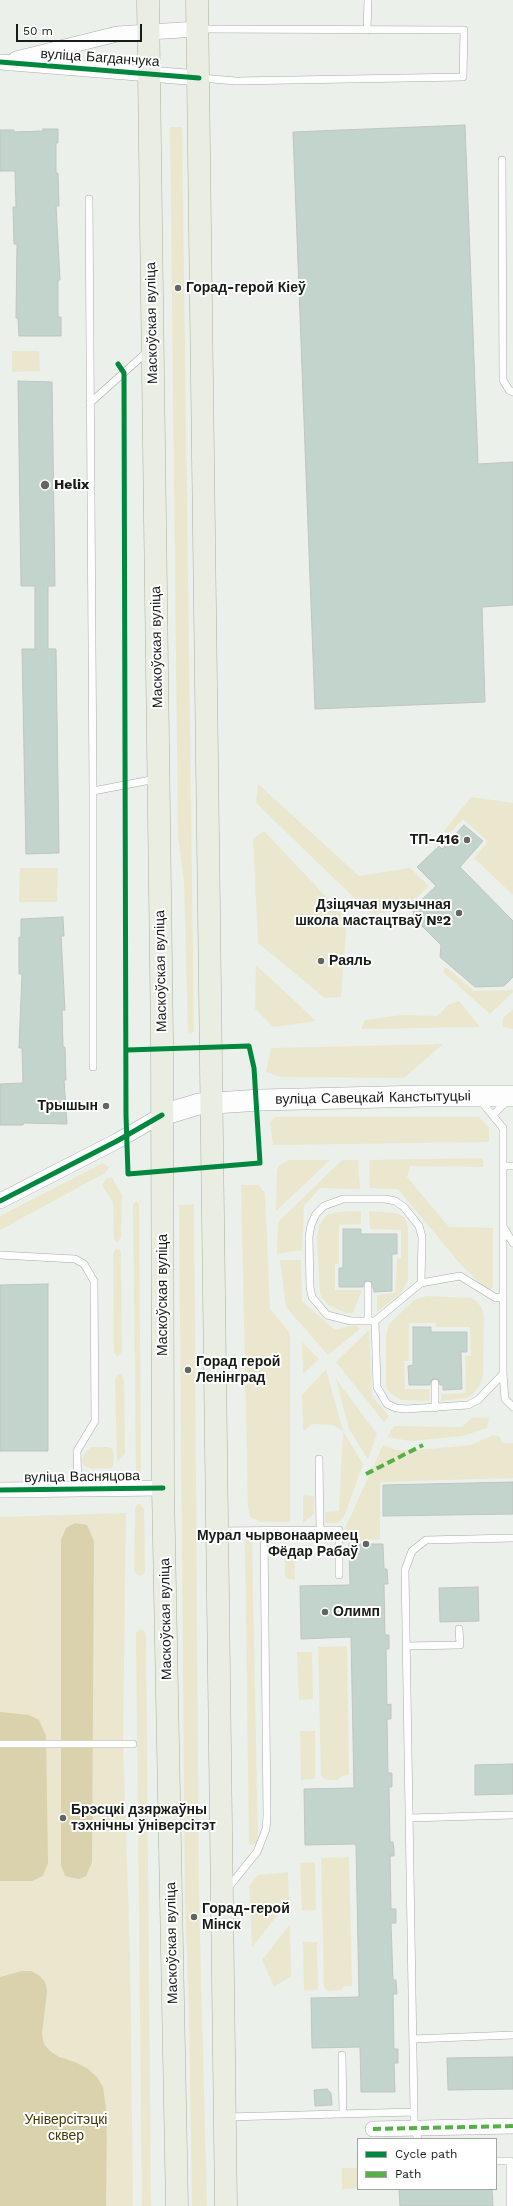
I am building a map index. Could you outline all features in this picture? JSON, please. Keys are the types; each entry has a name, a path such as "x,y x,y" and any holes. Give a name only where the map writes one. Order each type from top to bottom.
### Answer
{"main road":[{"name":"Маскоўская вуліца","path":"148,0 162,1115 163,1488 177,2206"},
{"path":"197,0 213,1103 221,1896 226,2206"},
{"name":"вуліца Савецкай Канстытуцыі","path":"162,1115 186,1107 213,1103 362,1097 512,1096"}],"street":[{"name":"вуліца Багданчука","path":"3,62 116,34 198,29"},
{"name":"вуліца Багданчука","path":"3,62 104,72 199,78"},
{"path":"0,1200 117,1140 162,1115"},
{"name":"вуліца Васняцова","path":"0,1490 163,1488"},
{"path":"373,2129 416,2133 513,2126"}],"lane":[{"path":"367,30 368,0"},
{"path":"198,29 464,30 463,76 236,81 199,78"},
{"path":"502,160 503,380 509,390 513,392"},
{"path":"89,199 94,791 93,1067"},
{"path":"90,403 153,346"},
{"path":"94,791 158,779"},
{"path":"476,1096 503,1128 503,1374 505,1399 513,1408"},
{"path":"493,1115 512,1096"},
{"path":"504,1166 513,1166"},
{"path":"422,1283 422,1237 420,1226 404,1207 395,1201 365,1198 343,1199 324,1206 316,1214 310,1225 310,1286 312,1297 327,1315 340,1320 372,1321 422,1283 460,1276 496,1298 503,1297"},
{"path":"504,1228 513,1243"},
{"path":"0,1255 75,1259 84,1264 94,1281 95,1421 77,1451 78,1490"},
{"path":"368,1285 377,1387 381,1397 387,1404 396,1408 435,1408 468,1405 478,1400 503,1374"},
{"path":"435,1383 435,1408"},
{"path":"319,1459 320,1530"},
{"path":"217,1531 264,1532 339,1530 339,1575"},
{"path":"221,1896 251,1861 262,1842 266,1829 264,1532"},
{"path":"416,2133 414,2112 405,1570 408,1560 419,1544 433,1539 513,1538"},
{"path":"406,1646 460,1645 459,1629"},
{"path":"0,1744 133,1744"},
{"path":"409,1818 513,1815"},
{"path":"413,2039 513,2035"},
{"path":"342,2055 344,2114"},
{"path":"225,2117 414,2112"},
{"path":"497,2161 510,2161 510,2206"}],"green space":[{"path":"170,127 182,127 194,1032 188,1033 184,882 178,836"},
{"path":"12,351 39,351 40,371 12,372"},
{"path":"258,784 359,876 410,868 429,886 404,910 371,914 256,803"},
{"path":"471,797 513,803 513,895 474,858 488,842 463,819 448,835 444,831"},
{"path":"264,831 347,919 341,997 325,998 258,943 253,839"},
{"path":"20,868 58,868 57,902 19,902"},
{"path":"256,965 316,1021 273,1027 255,1009"},
{"path":"446,967 474,991 513,990 513,992 490,1014 443,972"},
{"path":"459,1001 480,1027 361,1029 365,1020 402,1015 438,1016 448,1005"},
{"path":"513,1009 513,1029 502,1027 503,1018"},
{"path":"443,1044 404,1078 280,1077 266,1072 271,1048"},
{"path":"276,1117 479,1117 489,1127 489,1142 273,1145 270,1122"},
{"path":"483,1158 483,1167 410,1166 407,1177 449,1227 493,1228 493,1287 490,1290 485,1288 461,1265 398,1189 370,1188 369,1160"},
{"path":"289,1160 330,1160 276,1211 277,1170 280,1165"},
{"path":"342,1160 358,1160 360,1189 320,1188 304,1206 302,1250 277,1254 278,1222"},
{"path":"103,1163 109,1167 105,1173 0,1230 0,1216"},
{"path":"107,1178 112,1178 122,1195 121,1238 117,1242 114,1239 113,1202 102,1185"},
{"path":"241,1185 258,1185 265,1193 270,1309 290,1333 290,1522 261,1522 250,1517 248,1506"},
{"path":"136,1201 139,1204 141,1473 138,1477 136,1474 133,1205"},
{"path":"194,1204 199,1901 207,2206 192,2206 189,2010 185,1903 179,1205"},
{"path":"361,1211 361,1224 339,1225 339,1264 335,1264 335,1290 362,1290 353,1313 346,1313 328,1305 320,1294 317,1238 319,1225 327,1215 338,1212"},
{"path":"369,1211 397,1213 405,1218 408,1228 408,1280 401,1293 377,1312 377,1295 395,1293 397,1259 401,1258 401,1230 370,1229"},
{"path":"116,1249 120,1250 121,1253 122,1351 118,1357 114,1352 113,1253"},
{"path":"280,1260 301,1260 302,1301 335,1330 355,1325 360,1329 328,1355 286,1307"},
{"path":"427,1296 471,1298 477,1301 483,1311 483,1375 480,1385 473,1394 466,1398 441,1401 441,1394 466,1393 465,1356 471,1356 470,1327 436,1327 436,1323 409,1323 409,1361 404,1361 405,1389 429,1389 429,1401 401,1400 389,1392 386,1386 386,1336 389,1324 414,1300"},
{"path":"369,1330 372,1396 389,1416 384,1422 336,1362"},
{"path":"302,1342 319,1359 303,1374"},
{"path":"326,1369 343,1431 333,1425 313,1424 303,1431 302,1395"},
{"path":"121,1374 124,1381 125,1454 117,1462 115,1380 117,1375"},
{"path":"336,1379 377,1434 368,1459 349,1429"},
{"path":"489,1417 487,1428 463,1436 410,1441 387,1437 394,1426 462,1427 472,1418"},
{"path":"343,1431 363,1464 345,1515 338,1523 325,1523 325,1512 339,1511"},
{"path":"493,1435 500,1437 502,1443 513,1443 513,1478 380,1482 380,1539 350,1541 344,1538 342,1535 383,1445 397,1450 419,1450 471,1445"},
{"path":"91,1447 108,1447 112,1449 114,1454 113,1466 111,1468 92,1469 84,1466 82,1461 83,1455"},
{"path":"126,1476 128,1478 125,1481 95,1482 88,1480 86,1477"},
{"path":"303,1495 314,1496 314,1514 303,1523"},
{"path":"140,1504 144,1509 145,1571 144,1574 139,1576 134,1571 135,1510 136,1505"},
{"name":"Універсітэцкі сквер","path":"126,1513 123,1743 130,1953 133,2206 0,2206 0,1517"},
{"path":"75,1523 87,1525 94,1541 92,1862 86,1876 79,1879 65,1876 61,1865 61,1540 66,1528"},
{"path":"245,1539 252,1541 258,1844 249,1845"},
{"path":"290,1547 294,1551 295,1580 288,1579 285,1576 285,1549"},
{"path":"141,1629 145,1632 146,1639 151,2206 142,2206 136,1633"},
{"path":"347,1646 349,1775 342,1776 338,1780 326,1780 321,1776 318,1647"},
{"path":"297,1652 312,1652 313,1699 299,1700"},
{"path":"0,1712 29,1715 39,1720 46,1736 48,1863 43,1876 32,1881 0,1881"},
{"path":"300,1731 315,1731 315,1779 301,1780"},
{"path":"349,1857 352,1986 344,1986 341,1990 328,1991 324,1987 321,1858"},
{"path":"315,1862 316,1910 302,1911 300,1863"},
{"path":"288,1872 289,1901 252,1947 249,1886 258,1875"},
{"path":"290,1924 291,1976 274,1987 262,1960"},
{"path":"303,1942 317,1942 318,1990 304,1991"},
{"path":"22,1971 31,1971 40,1976 45,1982 47,1991 42,2034 44,2044 50,2051 59,2057 75,2062 88,2069 97,2077 103,2087 107,2115 106,2206 0,2206 0,1977"},
{"path":"342,2168 357,2168 357,2189 342,2189"}],"building":[{"path":"465,125 478,464 513,462 513,605 482,607 485,702 315,709 293,132"},
{"path":"43,129 58,129 58,143 56,143 56,173 58,173 59,206 56,206 60,280 58,280 58,317 61,317 61,336 19,336 18,318 16,318 17,244 14,244 13,207 16,207 15,171 0,171 0,130 14,130 14,132 43,131"},
{"path":"18,381 52,382 55,586 48,586 48,649 56,649 59,853 26,854 22,649 35,649 35,586 21,586"},
{"name":"Дзіцячая музычная школа мастацтваў №2","path":"464,825 483,841 460,867 513,921 513,977 504,986 475,987 440,957 441,945 414,918 413,908 436,886 417,867 439,846 442,849"},
{"path":"63,917 64,936 61,936 65,1010 62,1010 63,1047 65,1047 66,1080 64,1080 67,1124 24,1123 23,1125 0,1125 0,1084 23,1083 22,1048 19,1048 22,974 19,974 19,937 21,937 21,919"},
{"path":"343,1229 361,1229 361,1234 397,1234 397,1254 392,1254 392,1291 374,1292 372,1283 368,1280 364,1282 363,1287 339,1287 339,1268 343,1268"},
{"path":"48,1284 48,1451 0,1451 0,1285"},
{"path":"413,1327 431,1327 431,1332 467,1332 467,1352 461,1352 462,1389 443,1390 443,1385 440,1385 439,1380 435,1378 431,1380 430,1385 409,1385 408,1366 413,1365"},
{"path":"513,1482 513,1514 383,1516 383,1485"},
{"path":"349,1544 383,1544 384,1569 387,1569 388,1584 384,1584 385,1635 389,1635 389,1649 386,1649 387,1705 391,1704 391,1719 387,1719 388,1773 392,1773 392,1787 389,1787 390,1842 393,1842 394,1849 394,1856 390,1856 391,1909 396,1909 396,1923 391,1923 393,1980 396,1980 397,1994 393,1994 394,2049 398,2049 398,2063 394,2063 395,2092 361,2092 360,2047 312,2048 311,1998 359,1997 356,1844 305,1845 304,1789 354,1788 351,1637 301,1639 300,1586 350,1585"},
{"path":"478,1587 479,1621 440,1622 439,1588"},
{"path":"513,1764 513,1794 475,1795 475,1765"},
{"path":"513,2057 513,2089 448,2090 447,2058"},
{"path":"327,2089 331,2093 332,2105 315,2106 314,2090"},
{"path":"399,2190 492,2190 493,2206 400,2206"}],"marked path":[{"path":"366,1474 423,1445"},
{"path":"373,2129 513,2126"}],"cycle path":[{"path":"0,62 199,78"},
{"path":"118,364 124,373 126,1115 128,1174 260,1163 254,1068 249,1046 127,1050"},
{"path":"0,1201 117,1141 162,1115"},
{"path":"0,1490 163,1488"}],"place":[{"name":"Горад-герой Кіеў","path":"178,288"},
{"name":"Helix","path":"45,485"},
{"name":"ТП-416","path":"467,840"},
{"name":"Дзіцячая музычная школа мастацтваў №2","path":"459,913"},
{"name":"Раяль","path":"321,961"},
{"name":"Трышын","path":"106,1106"},
{"name":"Горад герой Ленінград","path":"188,1370"},
{"name":"Мурал чырвонаармеец Фёдар Рабаў","path":"366,1544"},
{"name":"Олимп","path":"325,1612"},
{"name":"Брэсцкі дзяржаўны тэхнічны ўніверсітэт","path":"63,1818"},
{"name":"Горад-герой Мінск","path":"194,1917"}]}
